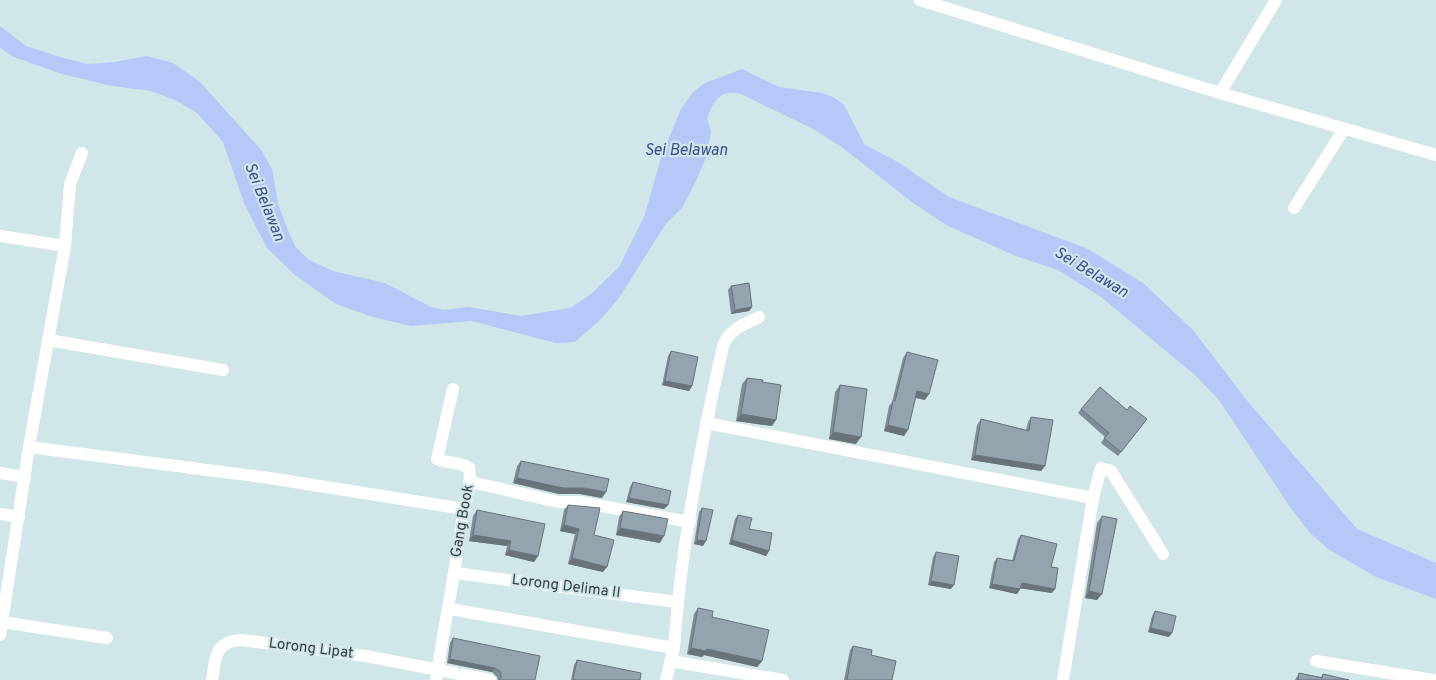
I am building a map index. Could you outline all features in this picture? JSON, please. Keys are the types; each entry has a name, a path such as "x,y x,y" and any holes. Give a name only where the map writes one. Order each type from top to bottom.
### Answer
{"street":[{"path":"920,0 1220,93 1436,155"},
{"path":"1220,93 1276,0"},
{"path":"1294,208 1344,128"},
{"path":"0,635 29,447 65,246 70,184 82,152"},
{"path":"0,236 65,246"},
{"path":"666,680 674,648 677,602 706,423 725,338 759,317"},
{"path":"48,340 223,370"},
{"name":"Gang Book","path":"437,675 450,609 464,509 471,482 469,468 461,462 453,463 437,459 453,389"},
{"path":"706,423 1093,498"},
{"path":"29,447 269,478 464,509"},
{"path":"1063,680 1099,469 1108,468 1163,554"},
{"path":"0,472 25,477"},
{"path":"471,482 558,502 579,502 690,522"},
{"path":"0,514 19,517"},
{"name":"Lorong Delima II","path":"455,573 677,602"},
{"path":"450,609 674,648"},
{"path":"2,622 107,638"},
{"name":"Lorong Lipat","path":"212,680 217,652 220,647 230,641 242,640 366,656 437,675"},
{"path":"670,661 783,680"},
{"path":"1316,661 1433,680"},
{"path":"437,675 490,680"}],"water":[{"name":"Sei Belawan","path":"0,26 26,46 88,64 115,62 147,56 173,63 200,82 262,151 272,169 278,204 287,228 295,246 309,260 333,271 385,283 431,307 443,310 469,307 521,316 570,308 590,295 619,267 644,217 662,155 681,109 693,92 705,83 742,69 779,87 822,93 833,97 844,105 865,145 898,162 949,197 1086,248 1143,283 1192,329 1249,403 1357,529 1436,563 1436,599 1376,577 1328,549 1309,532 1288,504 1219,400 1196,376 1101,297 1058,270 1016,256 948,226 913,203 843,148 813,129 741,94 728,93 723,95 712,106 707,119 711,131 707,155 696,181 682,208 665,225 619,298 600,320 575,342 556,343 472,321 411,326 373,317 336,304 295,275 267,248 244,203 223,142 197,113 175,100 151,91 112,86 62,74 14,57 0,48"}],"building":[{"path":"749,283 752,307 735,310 731,286"},
{"path":"671,351 698,357 692,386 665,381"},
{"path":"907,352 938,360 929,394 917,391 908,430 888,425"},
{"path":"747,378 781,385 776,420 741,414"},
{"path":"840,385 867,389 861,437 833,432"},
{"path":"1100,387 1127,410 1130,406 1147,419 1121,452 1104,438 1109,433 1081,409"},
{"path":"1031,417 1053,420 1045,466 975,455 981,419 1029,431"},
{"path":"521,461 609,479 606,492 584,488 563,488 517,478"},
{"path":"633,482 671,491 668,505 629,498"},
{"path":"568,505 600,508 594,535 614,540 607,567 572,558 579,529 564,525"},
{"path":"702,508 713,510 706,541 697,540"},
{"path":"477,510 545,524 538,556 509,550 511,541 473,535"},
{"path":"623,511 668,519 664,536 620,528"},
{"path":"738,515 752,518 749,529 772,533 769,551 732,540"},
{"path":"1102,516 1117,519 1102,594 1089,591"},
{"path":"1021,535 1057,544 1051,567 1058,568 1055,589 1022,583 1020,589 992,584 997,558 1014,561"},
{"path":"936,552 959,556 954,585 931,581"},
{"path":"698,608 713,611 712,617 769,630 762,661 707,649 706,651 691,648"},
{"path":"1155,611 1176,616 1172,633 1151,628"},
{"path":"453,638 540,656 535,680 499,680 501,672 495,668 450,659"},
{"path":"853,646 872,650 871,655 896,661 892,680 847,680"},
{"path":"577,660 641,673 640,680 573,680"},
{"path":"1299,673 1322,678 1323,674 1349,680 1298,680"}]}
